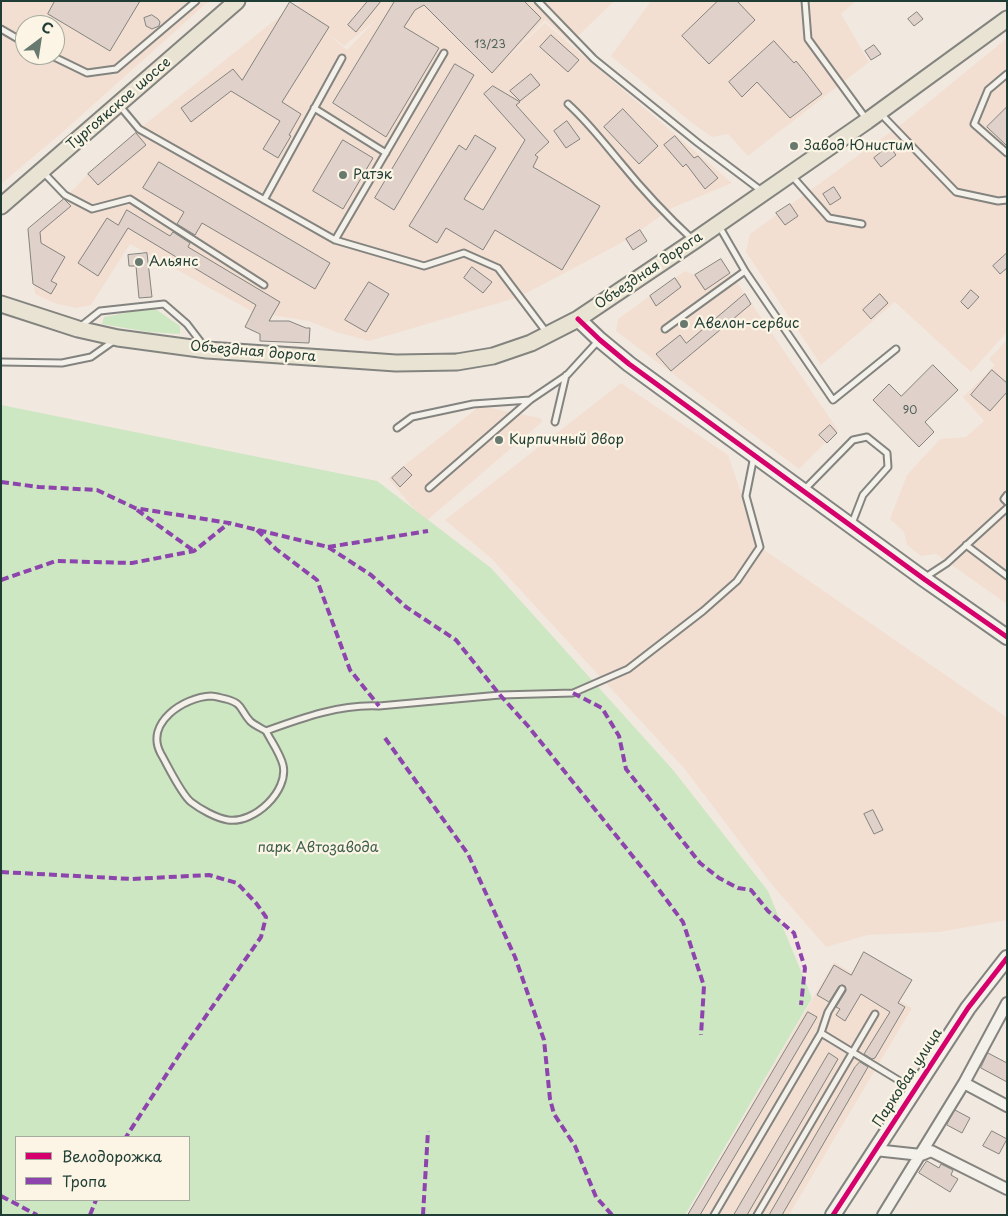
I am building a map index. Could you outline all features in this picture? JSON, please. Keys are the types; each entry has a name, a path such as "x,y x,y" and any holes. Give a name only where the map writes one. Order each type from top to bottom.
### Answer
{"main road":[{"name":"Тургоякское шоссе","path":"1,206 237,1"},
{"name":"Объездная дорога","path":"1,304 78,329 118,338 207,350 396,363 457,362 493,356 549,335 578,318 694,241 873,116 1007,19"}],"street":[{"path":"578,318 600,340 629,364 924,579 1007,637"},
{"name":"Парковая улица","path":"833,1215 968,1008 1007,958"},
{"path":"883,1215 964,1083 1007,1003"},
{"path":"964,1083 1007,1106"},
{"path":"874,1150 921,1155 931,1151 1007,1189"}],"lane":[{"path":"65,62 87,73 116,69 196,1"},
{"path":"538,1 594,59 698,143 763,192"},
{"path":"805,1 808,39 873,116 956,192 998,201 1007,200"},
{"path":"1,29 15,37"},
{"path":"335,240 444,53"},
{"path":"264,200 342,58"},
{"path":"1007,74 988,90 974,124 1007,153"},
{"path":"119,104 139,129 335,240 424,266 464,254 498,268 549,335"},
{"path":"568,104 585,119 620,163 664,213 694,241"},
{"path":"314,108 386,153"},
{"path":"42,171 65,195 92,209 130,199 264,285"},
{"path":"790,173 829,218 862,224"},
{"path":"718,224 745,271 833,400 896,349"},
{"path":"665,329 745,271"},
{"path":"78,329 100,310 164,304 188,324 207,350"},
{"path":"1,362 62,363 91,357 118,338"},
{"path":"428,488 530,400 566,375 600,340"},
{"path":"555,422 566,375"},
{"path":"397,428 412,417 473,404 530,400"},
{"path":"803,491 853,440 867,437 887,453 888,467 863,495 851,526"},
{"path":"266,731 313,714 366,705 379,706 500,695 573,693 628,669 703,611 737,581 760,547 746,496 754,456"},
{"path":"1007,495 1004,499 1007,502"},
{"path":"924,579 947,563 1007,508"},
{"path":"966,545 1007,576"},
{"path":"212,696 240,705 250,721 266,731 283,766 281,783 272,799 256,813 244,818 228,820 210,813 190,801 158,747 157,734 164,718 180,705 198,698 212,696"},
{"path":"714,1215 820,1033 828,1012 842,989"},
{"path":"757,1215 875,1014"},
{"path":"820,1033 914,1089"}],"shaded area":[{"path":"1,1 209,1 65,130 1,184"},
{"path":"303,1 614,1 571,43 545,20 510,55 545,23 732,183 672,208 625,241 519,297 369,341 336,332 308,321 253,312 130,244 91,305 76,308 54,303 35,294 28,229 67,196 88,174 139,129 295,4 297,6","holes":["377,19 347,50 323,30 344,46"]},
{"path":"651,1 856,1 841,14 869,62 748,156 728,134 712,137 692,123 611,56"},
{"path":"1007,38 1007,332 971,372 895,302 821,365 746,252 750,234 903,123"},
{"path":"721,259 838,430 799,469 616,331 618,319 685,271 695,275"},
{"path":"1007,340 1007,604 936,554 921,556 907,545 904,532 890,519 907,475 940,439 966,437 984,421 963,397 995,365 989,359"},
{"path":"621,383 728,455 760,547 1005,716 1007,722 1007,920 939,932 868,935 826,947 773,886 684,768 491,558 445,520"},
{"path":"480,406 540,418 543,421 425,522 388,478"},
{"path":"834,962 912,1008 789,1215 687,1215"}],"green space":[{"path":"154,308 180,326 180,334 149,332 102,324 104,317"},
{"name":"парк Автозавода","path":"1,405 377,481 491,568 673,770 768,891 812,998 685,1215 1,1215"}],"building":[{"path":"55,1 140,1 110,51 65,24 65,15 48,14"},
{"path":"368,1 381,1 356,32 348,25"},
{"path":"395,1 524,1 541,18 492,73 424,5 415,10 404,27 439,48 386,137 333,103"},
{"path":"718,1 737,1 755,20 709,64 682,36"},
{"path":"290,2 329,27 282,102 301,114 278,158 263,149 280,121 231,91 191,122 181,108 233,69 242,80"},
{"path":"917,12 923,19 914,26 908,19"},
{"path":"152,15 160,22 159,26 152,29 146,26 144,18"},
{"path":"551,35 579,60 568,72 540,47"},
{"path":"774,41 794,63 796,61 822,94 790,118 757,82 742,97 729,82"},
{"path":"874,45 881,54 871,60 865,51"},
{"path":"455,64 474,75 394,210 375,198"},
{"path":"531,74 540,85 520,101 510,91"},
{"path":"493,86 520,102 516,105 549,142 535,155 538,157 533,167 600,206 562,270 495,230 483,250 446,228 437,243 409,226 459,145 466,150 475,135 496,148 464,199 483,210 525,140 484,94"},
{"path":"1007,107 1007,146 987,127"},
{"path":"623,109 658,146 639,164 604,127"},
{"path":"567,121 580,139 566,148 554,131"},
{"path":"136,133 146,145 98,185 88,174"},
{"path":"675,136 694,158 698,156 718,178 705,189 686,164 683,167 664,145"},
{"name":"Ратэк","path":"343,140 373,158 343,209 313,191"},
{"path":"889,146 896,155 881,167 874,158"},
{"path":"159,162 330,263 315,289 202,223 195,235 177,224 184,212 143,188"},
{"path":"834,187 841,198 830,205 823,194"},
{"path":"64,199 71,206 40,232 41,243 65,257 51,281 57,284 51,294 33,284 28,229"},
{"path":"790,204 798,216 785,225 776,213"},
{"path":"127,210 170,236 173,232 190,243 188,247 280,302 269,321 289,321 310,328 309,343 260,341 260,334 245,327 256,305 128,228 98,276 78,263 107,218 118,225"},
{"path":"640,230 647,241 633,250 626,239"},
{"path":"147,253 152,297 139,298 136,266 129,266 128,255"},
{"path":"1007,253 1007,268 1000,274 993,266"},
{"path":"721,259 730,273 705,290 695,275"},
{"path":"472,267 492,282 483,293 464,278"},
{"path":"675,278 681,287 656,306 650,296"},
{"path":"369,282 389,294 366,332 345,320"},
{"path":"971,290 979,297 968,309 961,302"},
{"path":"745,294 751,304 671,371 656,354 680,335 686,343"},
{"path":"880,294 888,303 871,319 863,310"},
{"path":"933,365 958,390 925,422 934,432 919,447 873,400 889,384 901,396"},
{"path":"992,370 1007,383 1007,392 990,411 971,395"},
{"path":"830,425 837,433 827,443 819,435"},
{"path":"404,467 412,475 400,487 392,478"},
{"path":"873,810 883,830 874,834 864,814"},
{"path":"864,952 912,980 898,1003 905,1007 875,1058 872,1059 864,1054 890,1012 861,994 845,1021 836,1015 840,1009 836,1007 846,991 845,986 839,986 829,1002 817,995 834,965 851,975"},
{"path":"808,1012 817,1017 700,1215 688,1215"},
{"path":"829,1053 838,1059 747,1215 734,1215"},
{"path":"988,1053 1007,1063 1007,1082 981,1068"},
{"path":"860,1062 868,1067 782,1215 769,1215 855,1067"},
{"path":"955,1110 970,1118 962,1133 947,1125"},
{"path":"992,1131 1007,1139 999,1154 983,1146"},
{"path":"927,1161 939,1168 941,1164 953,1170 951,1175 958,1179 950,1192 919,1173"}],"marked path":[{"path":"1,482 39,487 97,490 135,508 229,523 328,547 371,575 406,607 456,640 500,695 528,726 651,879 683,922 704,986 701,1035"},
{"path":"137,510 194,551"},
{"path":"1,580 56,561 132,563 194,551 229,523"},
{"path":"257,530 276,549 317,580 350,670 379,706"},
{"path":"328,547 428,531"},
{"path":"573,693 602,708 619,736 626,769 700,863 719,878 738,888 751,890 768,911 794,933 805,968 801,1005"},
{"path":"385,738 468,854 515,957 544,1040 550,1099 554,1114 575,1146 596,1197 612,1215"},
{"path":"1,872 132,879 209,875 237,883 266,917 261,937 183,1049 127,1136"},
{"path":"423,1215 428,1131"},
{"path":"1,1196 37,1215"},
{"path":"90,1215 96,1201"}],"cycle path":[{"path":"578,319 629,364 924,579 1007,637"},
{"path":"833,1215 968,1008 1007,958"}],"place":[{"name":"Завод Юнистим","path":"794,146"},
{"name":"Ратэк","path":"343,175"},
{"name":"Альянс","path":"139,262"},
{"name":"Авелон-сервис","path":"684,324"},
{"name":"Кирпичный двор","path":"499,440"}]}
